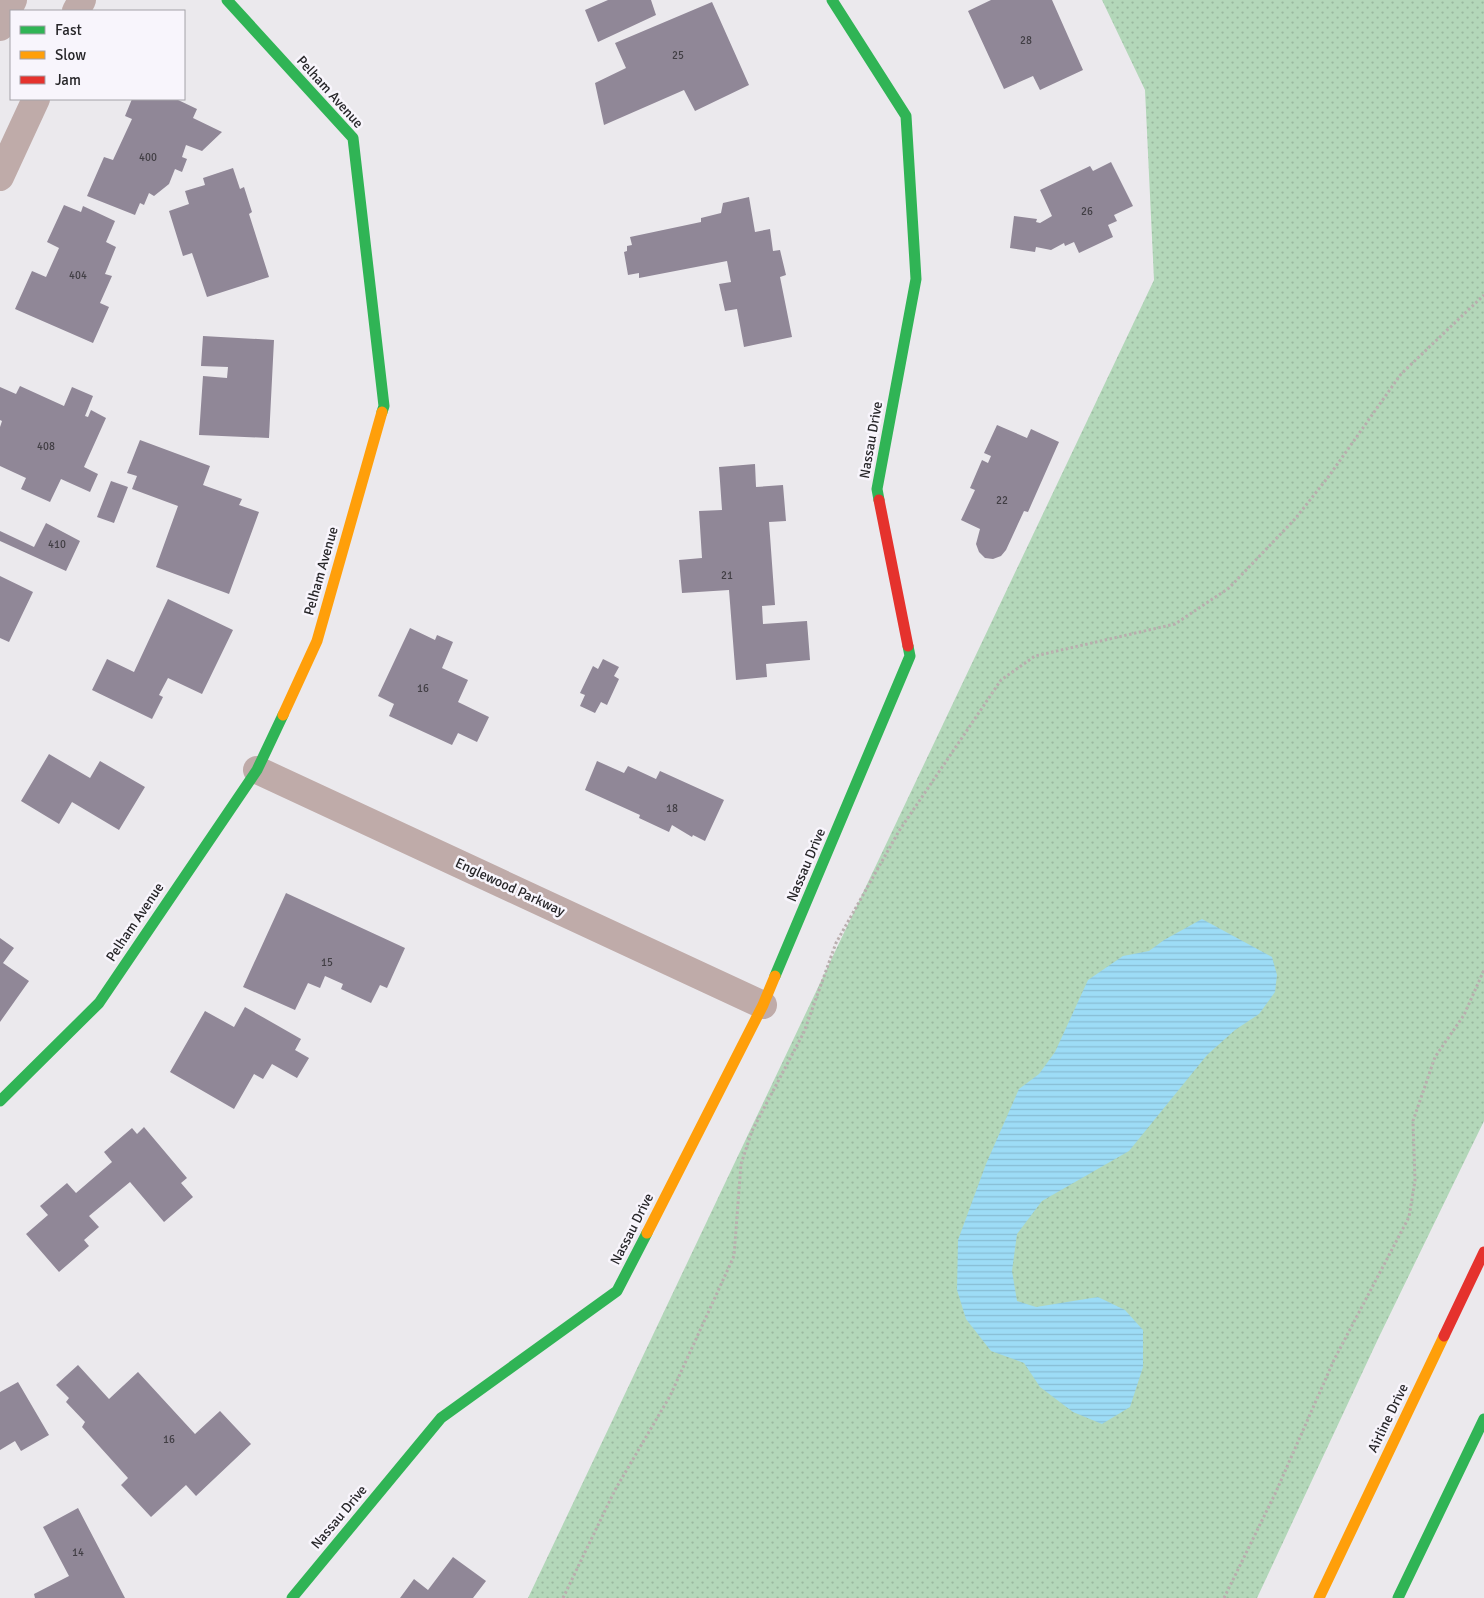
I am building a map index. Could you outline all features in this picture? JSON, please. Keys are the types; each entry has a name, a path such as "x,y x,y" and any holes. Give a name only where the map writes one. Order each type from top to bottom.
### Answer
{"main road":[{"name":"Pelham Avenue","path":"0,1101 99,1002 257,770 317,640 384,406 353,138 227,0"},
{"name":"Nassau Drive","path":"292,1598 440,1418 617,1291 763,1005 910,656 877,489 916,279 906,116 832,0"},
{"name":"Airline Drive","path":"1319,1598 1484,1252"},
{"path":"1398,1598 1484,1419"}],"street":[{"path":"0,27 12,0"},
{"path":"0,177 36,100"},
{"name":"Englewood Parkway","path":"257,770 763,1005"}],"path":[{"path":"563,1598 615,1490 670,1396 734,1256 741,1164 752,1131 804,1032 836,943 899,832 1001,680 1035,656 1175,624 1229,588 1295,519 1329,476 1402,374 1484,295"},
{"path":"1224,1598 1275,1494 1334,1360 1409,1217 1415,1181 1413,1121 1435,1057 1464,1014 1484,970"}],"green space":[{"path":"1102,0 1484,0 1484,1121 1378,1339 1257,1598 528,1598 1154,280 1145,90"}],"water":[{"path":"1202,919 1272,957 1277,975 1275,992 1259,1014 1235,1030 1207,1055 1129,1151 1042,1201 1017,1234 1012,1271 1017,1301 1036,1307 1098,1297 1125,1310 1143,1330 1143,1367 1130,1407 1102,1424 1073,1412 1040,1387 1024,1363 991,1351 966,1319 957,1290 958,1240 986,1164 1019,1089 1039,1074 1055,1052 1088,980 1123,956 1149,951 1164,940"}],"building":[{"path":"608,0 651,0 656,15 598,42 585,10"},
{"path":"991,0 1052,0 1083,70 1040,90 1033,76 1004,89 968,11"},
{"path":"712,2 749,85 695,111 684,90 604,125 595,83 626,68 615,43"},
{"path":"132,100 178,100 197,109 193,118 222,132 202,151 186,145 182,157 187,159 182,172 175,169 169,184 154,196 149,193 144,205 140,203 135,215 87,196 104,157 113,160 132,119 125,116"},
{"path":"1111,162 1133,206 1114,215 1117,221 1108,225 1113,237 1079,253 1074,242 1065,246 1064,243 1051,250 1036,247 1035,252 1010,248 1014,216 1037,219 1036,222 1040,223 1052,216 1040,190 1090,166 1093,171"},
{"path":"233,168 240,189 244,187 252,212 249,214 269,277 207,297 192,253 183,256 169,211 189,204 185,191 205,185 203,178"},
{"path":"749,197 755,232 770,229 773,251 780,250 786,275 780,277 792,337 744,347 737,309 725,311 719,284 731,282 727,261 639,278 639,273 628,275 624,252 627,251 627,246 632,245 630,237 701,222 701,218 721,213 723,203"},
{"path":"64,205 81,212 83,206 115,221 106,242 116,247 105,274 112,276 100,303 109,307 93,343 15,309 32,271 46,277 59,248 47,242"},
{"path":"203,336 274,340 269,438 199,435 203,376 227,378 228,367 201,366"},
{"path":"20,386 64,406 72,387 93,396 85,416 88,417 91,410 106,418 84,467 98,474 90,492 61,479 50,502 21,489 26,478 0,466 0,427 2,421 0,420 0,387 16,394"},
{"path":"997,425 1027,438 1031,429 1059,442 1028,512 1024,511 1006,550 1001,556 993,559 985,558 979,552 976,544 980,529 961,520 975,490 970,488 982,460 988,463 991,456 984,453"},
{"path":"140,440 210,466 203,485 242,499 239,505 259,512 229,594 156,567 178,506 132,489 137,476 127,473"},
{"path":"755,464 756,487 783,485 786,521 769,522 775,605 762,606 763,624 807,621 810,660 766,664 767,677 736,680 729,590 682,593 679,560 702,558 699,511 722,510 719,467"},
{"path":"111,481 128,487 114,523 97,517"},
{"path":"46,523 80,541 66,571 0,541 0,531 34,547"},
{"path":"0,576 33,592 9,642 0,638"},
{"path":"168,599 233,630 202,694 168,678 159,695 163,697 152,719 92,690 107,659 134,672"},
{"path":"410,628 435,640 437,635 453,642 442,668 468,680 458,702 489,717 477,742 458,733 452,745 389,716 394,704 378,696"},
{"path":"603,659 619,667 614,676 619,679 607,705 601,702 595,713 580,706 585,695 580,693 593,666 598,669"},
{"path":"49,754 90,778 100,761 145,787 119,830 72,802 59,824 21,801"},
{"path":"597,761 624,773 628,766 656,779 660,771 724,800 705,841 693,835 692,837 672,825 669,832 639,818 640,815 585,790"},
{"path":"286,893 405,948 387,988 380,985 371,1003 341,989 343,984 325,976 320,988 308,983 295,1010 243,987"},
{"path":"0,938 14,948 3,963 29,981 0,1022"},
{"path":"245,1007 301,1039 295,1050 309,1058 297,1078 272,1064 263,1079 254,1074 234,1109 170,1072 205,1011 234,1027"},
{"path":"144,1127 187,1178 181,1183 193,1197 164,1222 130,1182 89,1216 99,1227 84,1240 89,1246 59,1272 26,1234 48,1215 40,1206 67,1183 76,1193 112,1162 104,1152 132,1128 137,1134"},
{"path":"78,1365 109,1399 138,1372 195,1434 220,1411 251,1444 196,1496 186,1485 151,1517 121,1485 128,1478 82,1427 85,1422 66,1402 69,1398 56,1385"},
{"path":"18,1382 49,1435 21,1451 15,1441 0,1450 0,1392"},
{"path":"78,1508 125,1598 35,1598 34,1594 69,1576 43,1527"},
{"path":"453,1557 486,1581 473,1598 400,1598 414,1579 428,1590"}],"traffic: fast":[{"path":"227,0 353,138 384,406 382,412"},
{"path":"832,0 906,116 916,279 877,489 879,500"},
{"path":"775,976 910,656 908,646"},
{"path":"0,1101 99,1003 257,770 283,715"},
{"path":"292,1598 441,1418 617,1291 647,1233"},
{"path":"1398,1598 1484,1419"}],"traffic: slow":[{"path":"283,715 317,641 382,412"},
{"path":"647,1233 763,1005 775,976"},
{"path":"1319,1598 1444,1336"}],"traffic: jam":[{"path":"879,500 908,646"},
{"path":"1444,1336 1484,1252"}]}
